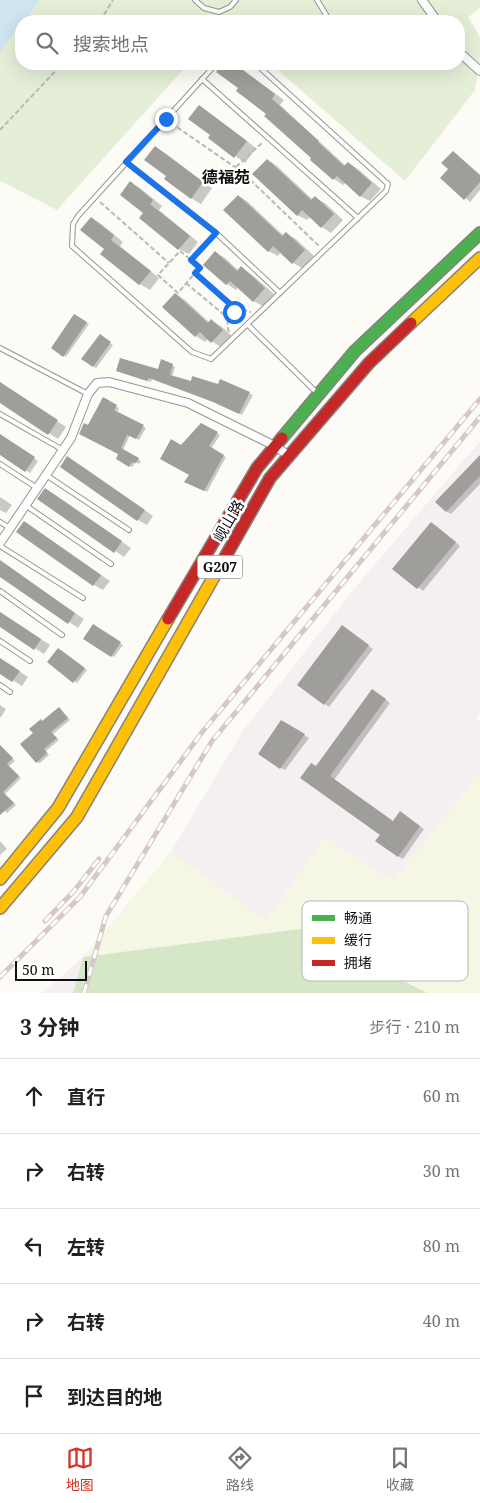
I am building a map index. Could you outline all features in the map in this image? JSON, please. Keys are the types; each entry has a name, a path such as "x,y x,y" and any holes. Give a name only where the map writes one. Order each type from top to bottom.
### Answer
{"highway":[{"name":"岘山路","path":"0,879 58,808 257,468 355,351 480,233"},
{"name":"岘山路","path":"0,908 77,817 270,478 369,363 480,258"}],"street":[{"path":"422,0 433,15"},
{"path":"465,57 480,71"},
{"path":"0,544 71,438 88,394 97,383 109,382 188,403 275,446 289,456"}],"lane":[{"path":"195,0 204,8 219,12 230,7 236,0"},
{"path":"317,0 326,15"},
{"path":"210,70 78,216 73,224 72,246 192,352 211,359 386,191 388,184 263,70"},
{"path":"202,78 358,218"},
{"path":"126,162 216,233 280,294"},
{"path":"248,325 319,394"},
{"path":"0,348 88,394"},
{"path":"0,414 63,450"},
{"path":"0,464 37,488"},
{"path":"46,475 129,530"},
{"path":"26,505 111,564"},
{"path":"0,522 10,528"},
{"path":"0,544 83,598"},
{"path":"0,591 62,635"},
{"path":"0,641 30,661"},
{"path":"0,685 10,692"}],"path":[{"path":"104,15 113,0"},
{"path":"0,130 56,70"},
{"path":"166,119 242,172 324,251"},
{"path":"236,168 268,137"},
{"path":"95,197 169,263"},
{"path":"191,260 216,233"},
{"path":"180,250 191,260 200,268 178,292 158,276 180,250"},
{"path":"195,273 238,311"},
{"path":"186,283 229,319"},
{"path":"232,340 227,326 234,312 245,310 258,315"}],"shaded area":[{"path":"480,441 480,714 476,719 480,722 480,772 393,882 325,837 266,921 171,852 242,732 354,589"},
{"path":"83,957 73,993 43,993"}],"green space":[{"path":"40,0 480,0 480,8 468,17 480,37 480,60 475,90 405,181 278,70 465,70 465,15 29,15"},
{"path":"15,32 15,70 183,70 57,210 0,181 0,52"},
{"path":"480,772 480,993 427,993 403,981 468,981 468,901 302,901 302,930 83,957 171,852 266,921 325,837 393,881"},
{"path":"300,929 302,930 302,981 403,981 427,993 73,993 83,957"}],"water":[{"path":"0,0 40,0 29,15 15,15 15,32 0,52"}],"building":[{"path":"218,70 243,70 275,94 272,99 344,166 348,162 372,183 360,197 337,176 333,180 264,116 266,114 236,91 238,88 216,72"},
{"path":"199,105 247,141 234,158 208,138 210,135 188,119"},
{"path":"155,146 203,182 191,199 164,179 166,176 144,160"},
{"path":"453,151 480,175 480,182 464,200 440,178 448,169 441,163"},
{"path":"267,159 311,200 315,196 334,214 321,228 302,210 297,216 252,174"},
{"path":"130,181 153,200 150,204 190,236 178,250 139,218 143,213 120,195"},
{"path":"238,195 282,236 286,232 305,250 292,264 273,246 268,252 223,210"},
{"path":"91,217 114,235 111,240 151,271 139,285 100,254 104,249 80,230"},
{"path":"215,251 237,271 241,266 265,288 253,302 230,281 226,285 203,265"},
{"path":"175,293 208,323 211,319 223,330 211,343 200,332 195,337 162,307"},
{"path":"74,314 87,322 63,357 51,348"},
{"path":"100,334 111,342 93,367 81,359"},
{"path":"120,358 158,369 161,359 173,364 170,375 191,381 192,376 218,384 220,379 250,392 239,414 149,378 147,381 116,371"},
{"path":"0,382 58,420 48,435 0,403"},
{"path":"103,397 117,405 114,410 144,425 136,439 127,435 121,448 139,458 136,463 132,462 129,467 116,459 118,454 79,434 84,423 88,425"},
{"path":"201,423 218,432 209,446 224,455 204,491 184,482 189,475 160,459 171,439 181,445"},
{"path":"0,434 35,457 25,472 0,455"},
{"path":"480,455 480,476 446,512 435,502"},
{"path":"67,456 145,510 137,521 60,467"},
{"path":"45,488 122,541 114,553 37,499"},
{"path":"24,521 101,575 93,586 16,532"},
{"path":"431,522 456,542 417,589 392,569"},
{"path":"0,560 75,613 68,624 0,577"},
{"path":"0,612 41,639 34,650 0,627"},
{"path":"93,624 121,642 111,657 83,639"},
{"path":"342,625 369,645 324,705 297,685"},
{"path":"58,648 85,668 73,683 47,662"},
{"path":"0,658 20,671 12,682 0,674"},
{"path":"372,689 386,699 330,776 393,821 400,811 420,826 398,857 375,841 380,835 300,778 311,763 316,766"},
{"path":"59,707 68,718 51,732 57,738 44,749 47,753 36,763 20,744 33,733 29,729"},
{"path":"281,720 305,734 280,769 258,754"},
{"path":"0,745 13,758 7,764 19,776 3,792 14,803 0,815"}],"railway":[{"path":"0,977 80,897 203,731 480,399"},
{"path":"84,993 106,916 212,741 480,417"},
{"path":"45,921 74,891 99,859"}],"traffic: fast":[{"path":"282,438 355,351 480,233"}],"traffic: slow":[{"path":"411,323 480,258"},
{"path":"0,908 77,817 224,559"},
{"path":"0,879 58,808 168,619"}],"traffic: jam":[{"path":"224,559 270,478 369,363 411,323"},
{"path":"168,619 257,468 282,438"}],"district":[{"name":"德福苑","path":"226,177"}],"route":[{"path":"166,119 126,162 216,233 191,260 200,268 195,273 238,311 234,312"}]}
